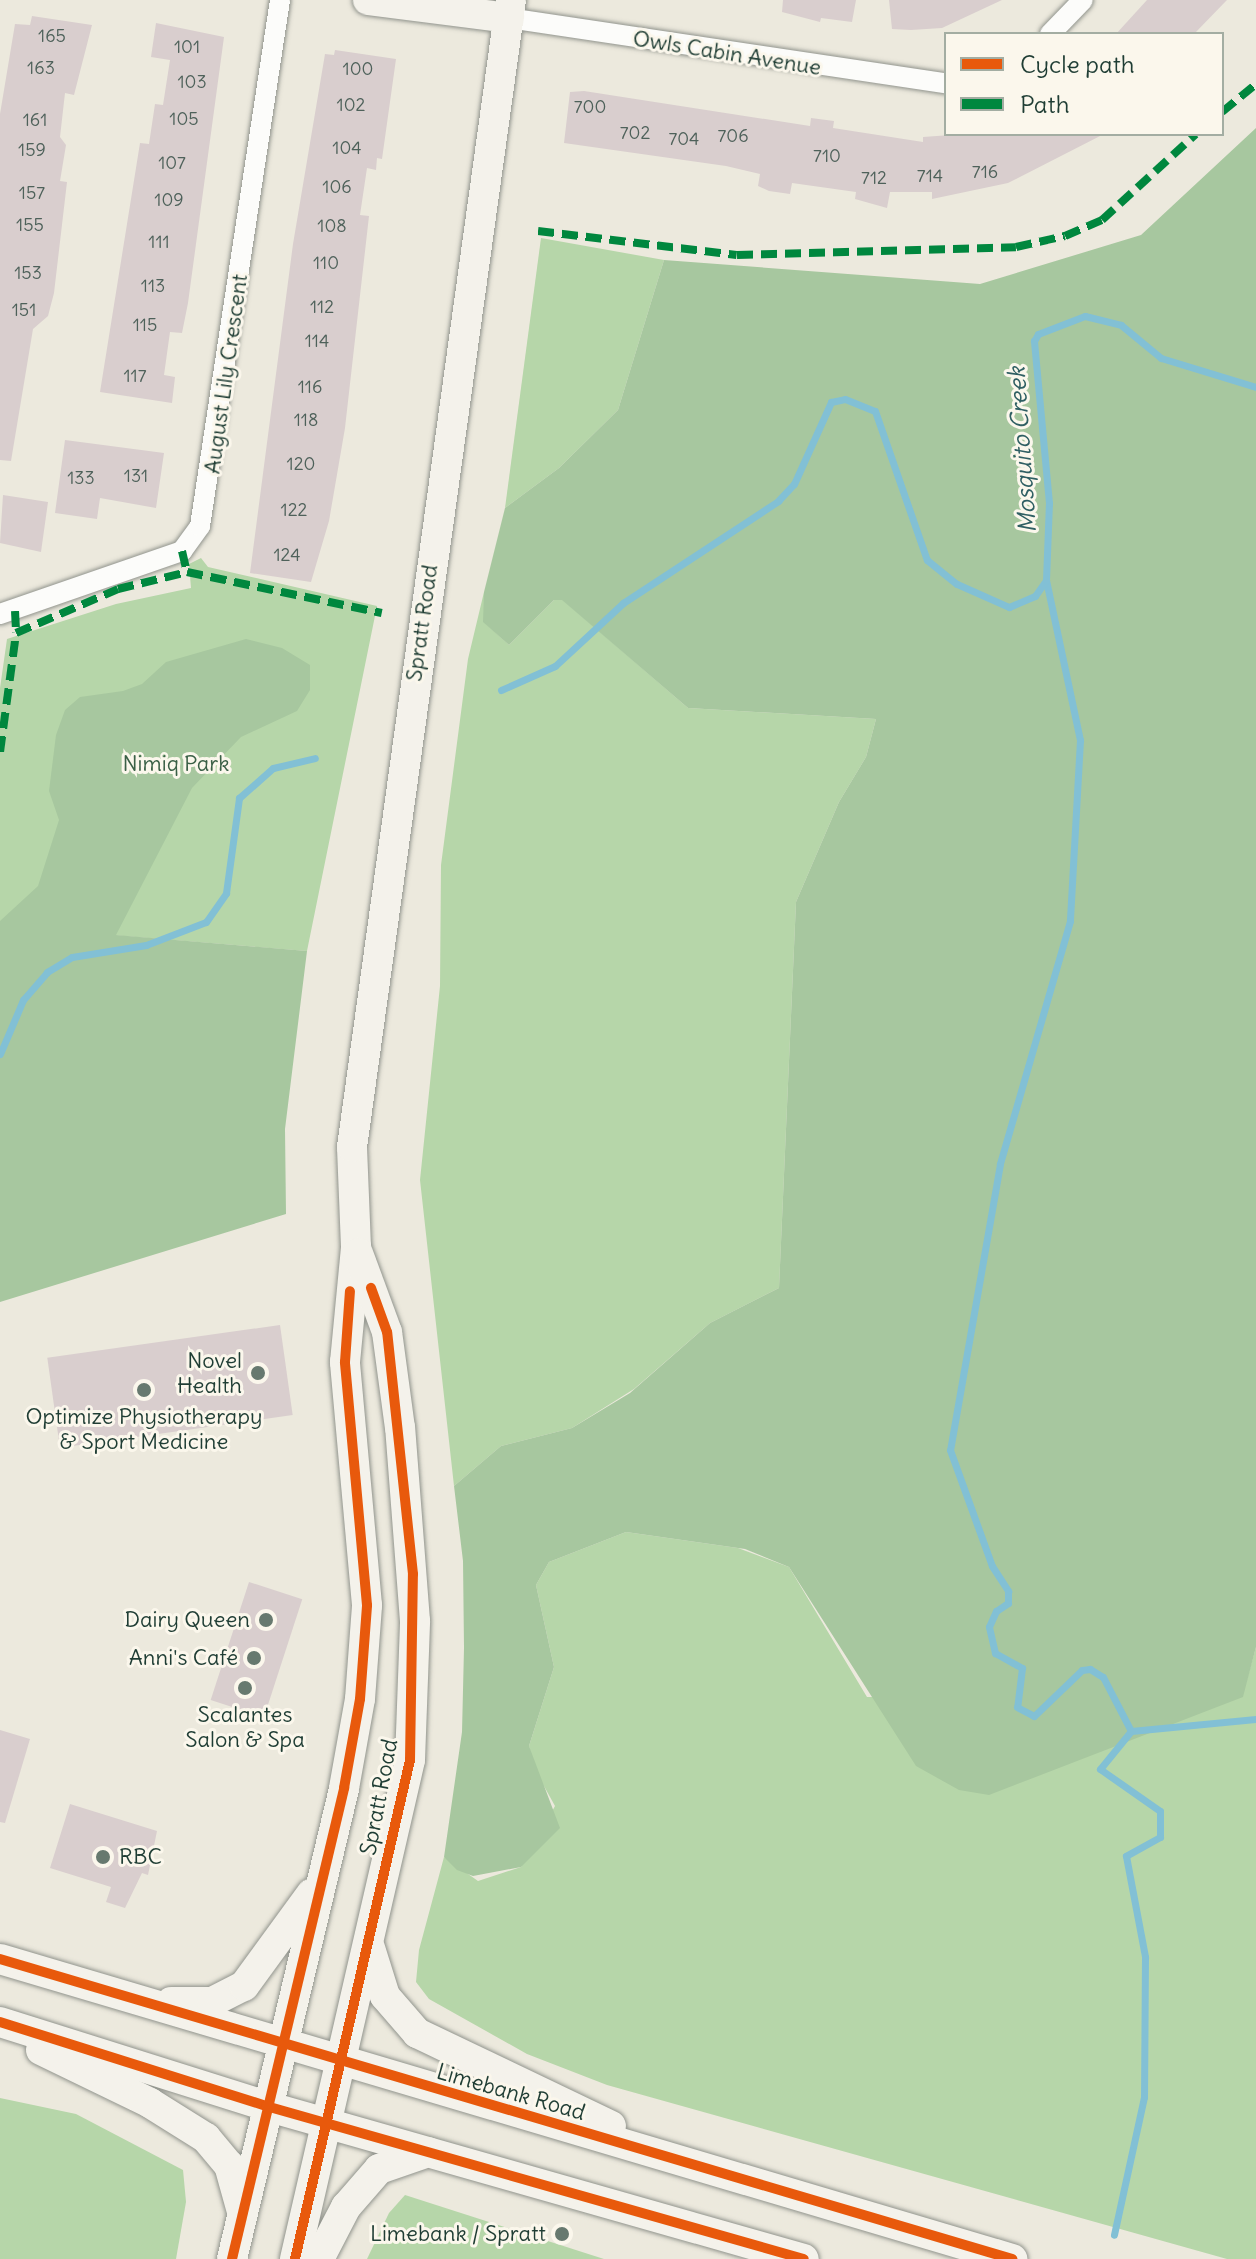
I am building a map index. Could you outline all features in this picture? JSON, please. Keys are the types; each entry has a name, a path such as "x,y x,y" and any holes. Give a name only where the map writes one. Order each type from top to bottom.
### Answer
{"street":[{"name":"August Lily Crescent","path":"0,614 182,551 200,526 280,0"},
{"path":"368,0 510,9"},
{"path":"1052,32 1083,0"},
{"name":"Owls Cabin Avenue","path":"510,9 944,83"},
{"name":"Spratt Road","path":"232,2259 354,1739 367,1605 345,1362 356,1247 351,1179 356,1109 510,9"},
{"name":"Spratt Road","path":"295,2259 410,1760 415,1621 387,1332 356,1247"},
{"path":"139,2001 212,2002 244,1986 324,1875"},
{"path":"369,1942 385,1996 417,2033 708,2170"},
{"name":"Limebank Road","path":"0,1959 1012,2259"},
{"path":"0,2022 266,2106 804,2259"},
{"path":"0,2029 150,2103 206,2138 238,2182 242,2214"},
{"path":"319,2259 346,2207 379,2169 428,2152"}],"green space":[{"path":"1256,128 1256,1647 1243,1697 989,1795 959,1790 916,1766 789,1567 745,1549 626,1532 549,1562 536,1585 554,1667 529,1746 560,1828 521,1867 473,1876 457,1870 444,1857 462,1732 463,1561 454,1486 501,1446 572,1428 630,1393 710,1323 779,1288 796,902 839,802 866,757 876,719 688,708 562,600 554,600 509,645 483,622 484,592 505,508 559,468 618,410 664,260 980,284 1141,235"},
{"path":"541,238 664,260 618,410 559,468 505,508"},
{"name":"Nimiq Park","path":"201,558 208,567 377,606 307,951 0,926 0,688 7,639 116,604 191,588 189,564"},
{"path":"484,592 484,622 509,645 554,600 563,600 688,708 876,719 866,757 839,802 796,902 779,1288 710,1323 634,1389 572,1428 501,1446 454,1486 420,1180 440,986 441,865 468,659"},
{"path":"246,639 282,648 310,665 310,690 297,711 241,737 192,788 116,935 307,951 285,1129 286,1214 0,1302 0,921 38,886 59,820 49,791 56,735 65,710 80,697 123,691 142,684 166,662"},
{"path":"626,1532 738,1548 789,1567 867,1697 1242,1697 1256,1647 1256,2259 1227,2259 607,2085 527,2054 429,1999 416,1982 419,1950 444,1857 478,1881 521,1867 555,1806 534,1768 529,1746 554,1667 536,1585 549,1562"},
{"path":"0,2098 76,2114 183,2170 186,2202 176,2259 0,2259"},
{"path":"405,2195 604,2259 367,2259 389,2213"}],"building":[{"path":"783,0 856,0 852,22 821,18 820,22 782,12"},
{"path":"889,0 1002,0 942,28 911,30 892,29"},
{"path":"1147,0 1227,0 1196,32 1118,32"},
{"path":"32,16 92,25 74,95 65,93 60,137 66,145 60,181 67,182 54,293 48,316 33,329 11,461 0,460 0,114 15,24 30,25"},
{"path":"156,23 224,37 188,303 182,333 170,332 164,375 175,377 172,403 100,392 140,143 149,144 155,104 163,105 170,60 151,57"},
{"path":"335,50 396,59 382,159 377,158 376,170 367,168 360,215 369,216 345,428 329,521 311,582 250,573 293,244 325,54 334,55"},
{"path":"584,91 810,126 811,118 834,121 833,128 923,142 923,137 944,135 1100,136 1008,183 932,199 932,192 890,192 887,208 855,199 856,192 792,183 790,194 769,191 758,186 760,174 726,166 564,143 570,92"},
{"path":"65,440 164,453 156,508 100,498 97,519 55,513"},
{"path":"3,495 48,502 41,552 0,543"},
{"path":"280,1325 293,1415 60,1448 47,1358"},
{"path":"249,1582 302,1599 264,1717 211,1700"},
{"path":"0,1730 30,1739 5,1823 0,1822"},
{"name":"RBC","path":"70,1804 157,1831 148,1875 142,1873 125,1908 106,1902 111,1887 50,1868"}],"waterway":[{"name":"Mosquito Creek","path":"501,690 555,666 623,603 778,501 794,484 831,402 845,399 875,411 927,560 957,584 1009,607 1035,596 1046,580 1049,503 1034,341 1038,334 1085,316 1121,325 1161,358 1256,387"},
{"path":"1046,580 1080,740 1070,921 1000,1164 950,1450 992,1566 1008,1591 1008,1603 996,1611 989,1627 995,1653 1022,1668 1017,1707 1034,1716 1082,1670 1090,1669 1103,1677 1131,1731 1100,1769 1160,1811 1160,1837 1126,1856 1145,1957 1144,2097 1114,2235"},
{"name":"Mosquito Creek","path":"0,1054 23,1000 47,972 72,957 146,945 206,922 226,893 239,798 273,768 315,758"},
{"path":"1131,1731 1256,1719"}],"marked path":[{"path":"1224,110 1256,84"},
{"path":"538,231 737,255 1016,247 1065,236 1102,220 1194,136"},
{"path":"182,551 187,572 382,613"},
{"path":"0,752 16,633 118,589 187,572"},
{"path":"15,611 16,633"}],"cycle path":[{"path":"295,2259 410,1760 413,1574 387,1332 371,1288"},
{"path":"232,2259 344,1788 360,1699 367,1605 345,1362 350,1291"},
{"path":"0,1959 1012,2259"},
{"path":"0,2022 266,2106 804,2259"}],"place":[{"name":"Novel Health","path":"258,1373"},
{"name":"Optimize Physiotherapy & Sport Medicine","path":"144,1390"},
{"name":"Dairy Queen","path":"266,1620"},
{"name":"Anni's Café","path":"254,1658"},
{"name":"Scalantes Salon & Spa","path":"245,1688"},
{"name":"RBC","path":"103,1857"},
{"name":"Limebank / Spratt","path":"562,2234"}]}
